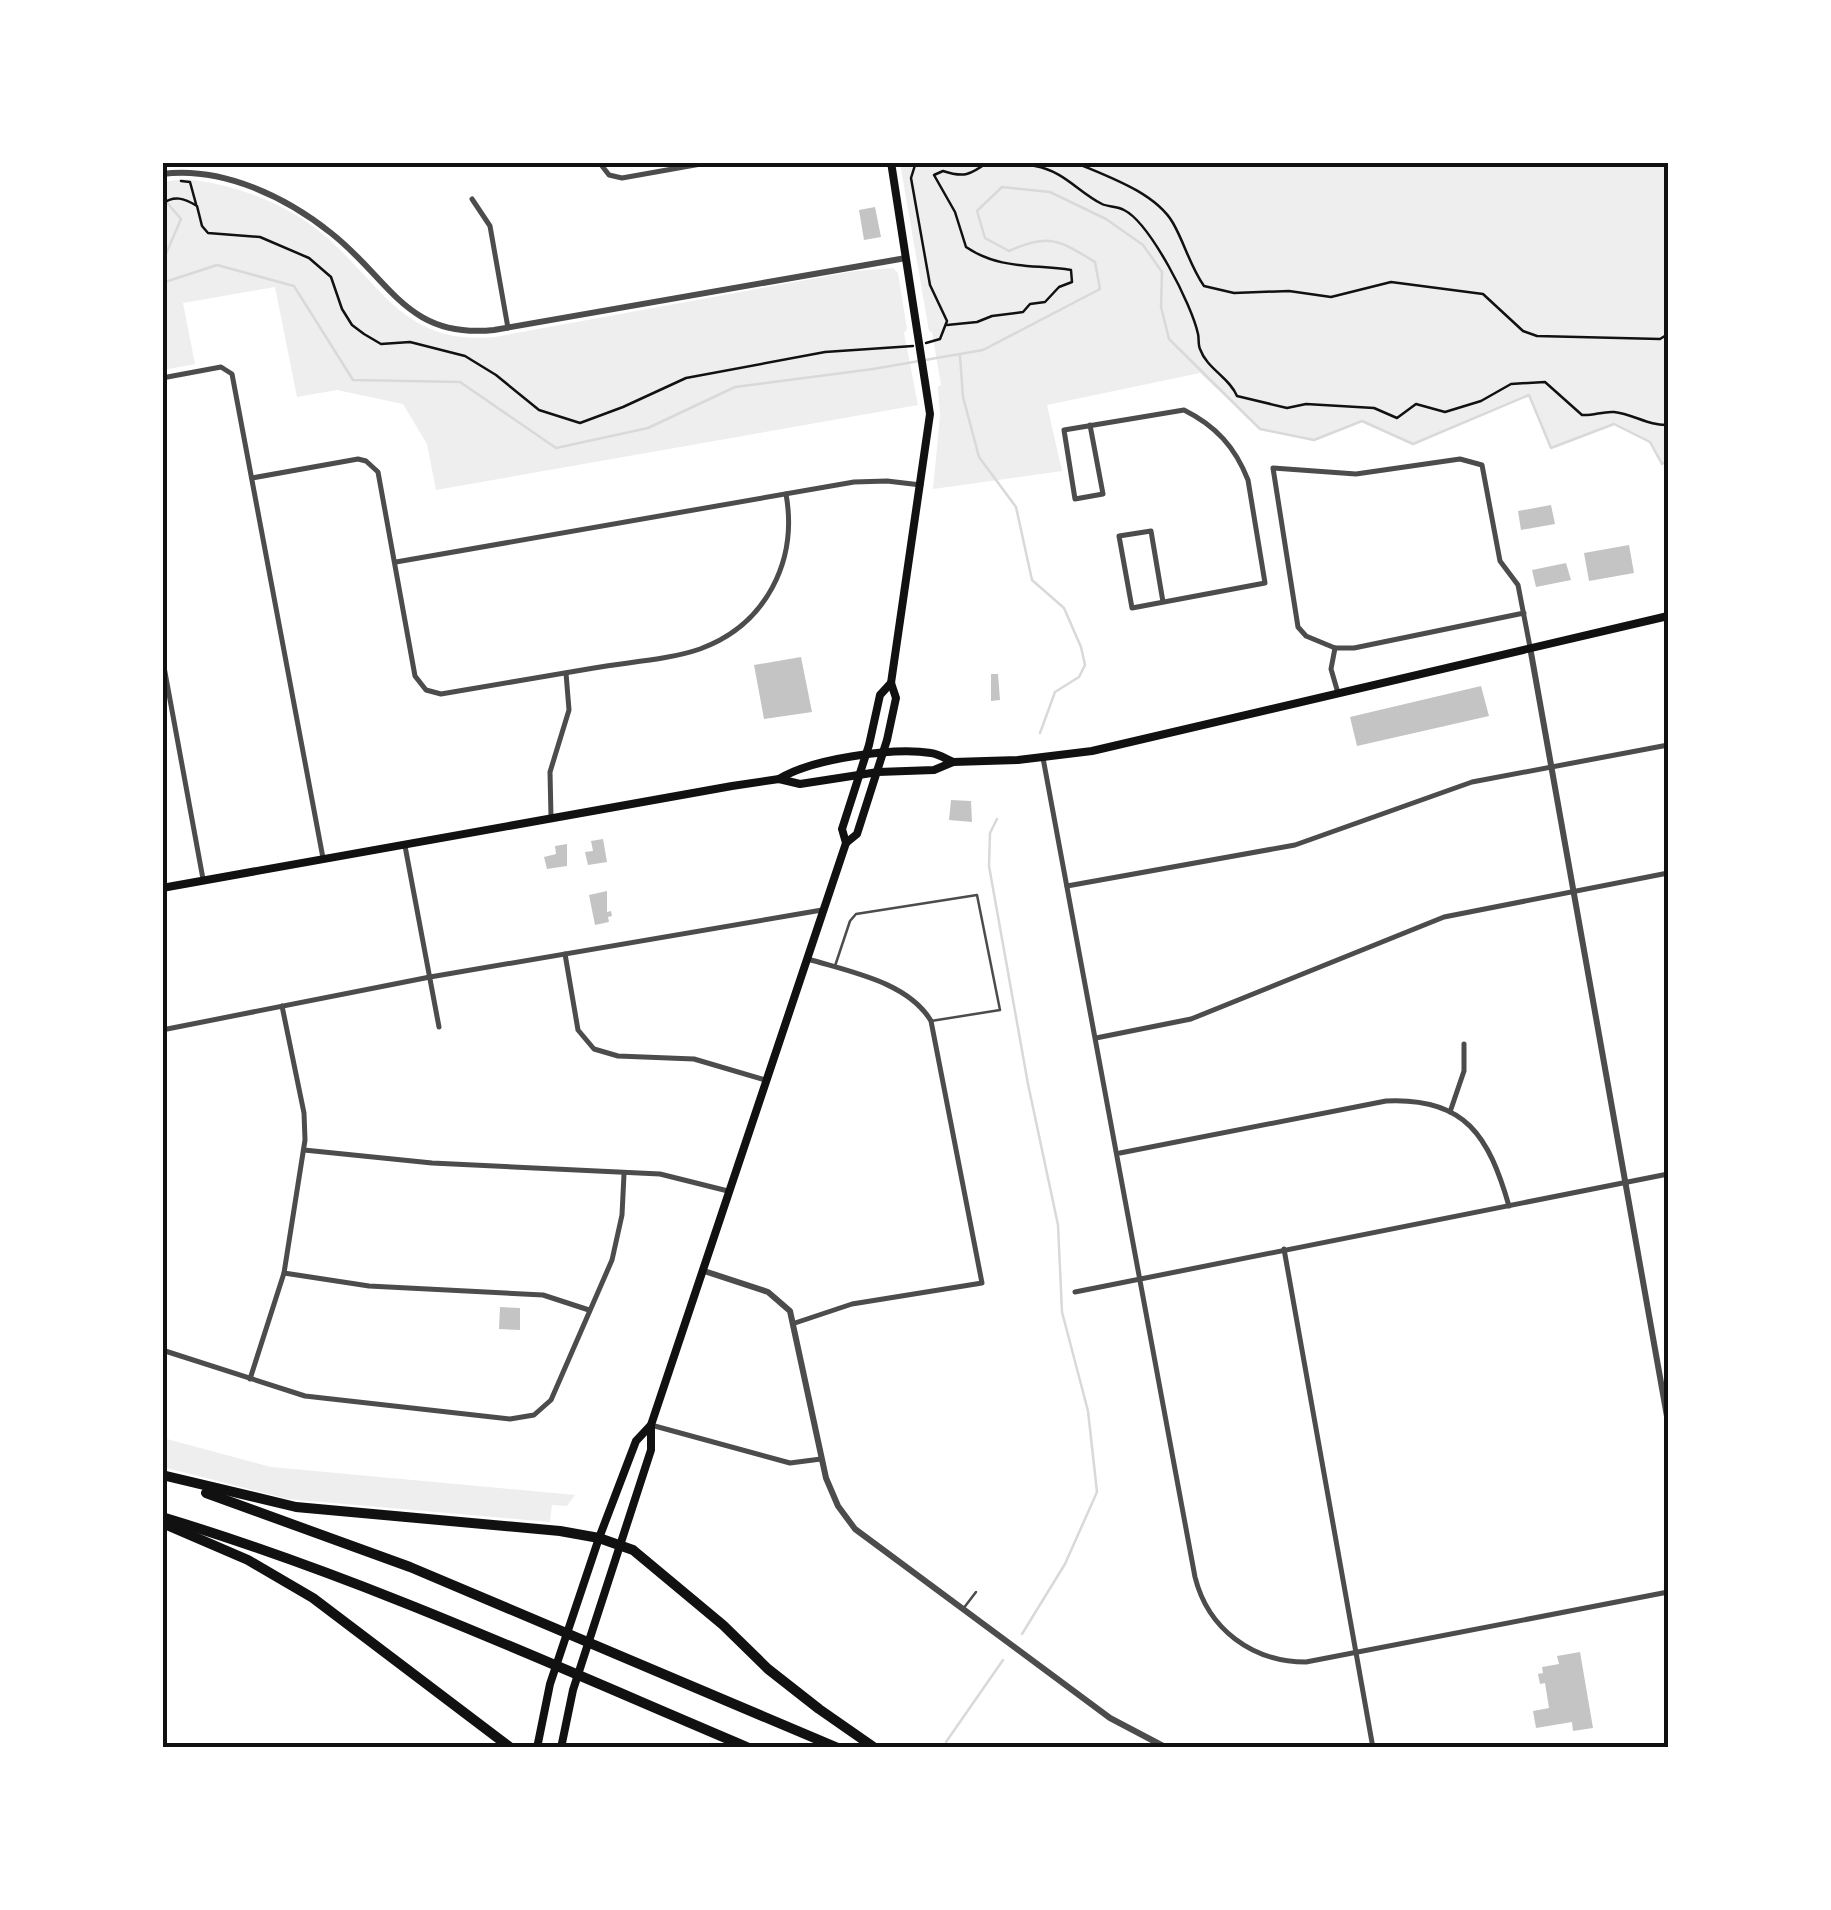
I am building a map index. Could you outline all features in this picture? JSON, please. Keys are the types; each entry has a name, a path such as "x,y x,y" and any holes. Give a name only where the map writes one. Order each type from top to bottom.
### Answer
{"highway":[{"path":"162,1476 296,1507 560,1531 599,1538 633,1550 818,1709 874,1748"},
{"path":"162,1476 332,1537 838,1748"},
{"path":"162,1520 315,1566 749,1748"},
{"path":"162,1520 248,1560 313,1598 511,1748"}],"main road":[{"path":"846,843 858,834 896,698 891,683 929,426 927,384 891,162"},
{"path":"162,888 779,780 800,784 878,772 934,770 953,762 1043,758 1092,751 1668,616"},
{"path":"561,1748 573,1690 651,1450 651,1425 846,843 842,829 866,756 880,695 891,683"},
{"path":"779,780 797,768 883,754 933,753 953,762"},
{"path":"537,1748 550,1684 599,1538 636,1441 651,1425"}],"street":[{"path":"174,176 175,162"},
{"path":"598,162 606,173 622,178 712,162"},
{"path":"162,174 218,175 298,212 333,235 401,305 431,323 463,331 508,328 907,258"},
{"path":"472,199 490,226 508,328"},
{"path":"162,378 221,367 229,369 323,858"},
{"path":"1090,425 1103,494 1075,499 1064,430 1090,425 1184,410 1214,428 1248,480 1266,584 1132,608 1119,536 1151,530 1163,602"},
{"path":"252,478 358,459 373,465 378,472 396,562 415,676 426,690 441,694 688,652 715,642 739,628 761,605 782,566 789,538 786,494"},
{"path":"1524,613 1373,647 1335,648 1306,636 1298,627 1273,468 1356,474 1460,459 1482,465 1500,561 1518,585 1524,613 1668,1422"},
{"path":"396,562 854,482 921,486"},
{"path":"1335,648 1332,668 1338,693"},
{"path":"162,656 203,880"},
{"path":"551,817 550,772 569,710 566,673"},
{"path":"1067,886 1295,845 1444,790 1668,746"},
{"path":"1043,758 1119,1153 1194,1577 1218,1624 1259,1654 1306,1662 1668,1592"},
{"path":"404,843 439,1028"},
{"path":"1096,1038 1202,1015 1444,917 1668,872"},
{"path":"162,1030 430,977 824,909"},
{"path":"565,954 578,1030 594,1049 618,1056 709,1062 769,1081"},
{"path":"795,1322 852,1304 982,1283 932,1021 904,993 808,959"},
{"path":"250,1380 284,1273 304,1150 304,1113 282,1006"},
{"path":"1450,1112 1464,1071 1464,1044"},
{"path":"1119,1153 1386,1101 1419,1102 1450,1112 1486,1145 1496,1161 1509,1206"},
{"path":"304,1150 355,1157 672,1176 731,1192"},
{"path":"162,1350 305,1396 493,1418 526,1418 551,1400 606,1274 618,1238 624,1174"},
{"path":"1075,1292 1668,1174"},
{"path":"1284,1249 1373,1748"},
{"path":"704,1271 776,1296 790,1311 821,1459 834,1497 855,1530 1110,1718 1167,1748"},
{"path":"284,1273 368,1286 543,1295 589,1310"},
{"path":"651,1425 790,1463 821,1459"}],"lane":[{"path":"835,968 850,921 856,914 978,895 1000,1010 932,1021"},
{"path":"962,1610 976,1592"}],"path":[{"path":"174,176 190,182 202,226 208,234 260,237 324,268 332,277 352,325 381,344 410,342 465,356 539,410 580,423 686,378 825,352 906,348 940,339 946,324 927,268 912,178 916,162"},
{"path":"946,324 1023,312 1030,304 1045,302 1060,287 1072,282 1072,270 1015,267 984,259 966,248 955,212 934,175 943,171 961,177 972,175 988,162"},
{"path":"1005,162 1052,171 1079,185 1102,204 1125,210 1146,228 1162,252 1198,332 1199,348 1213,369 1232,383 1237,396 1287,408 1306,404 1374,408 1397,418 1416,404 1445,412 1481,400 1511,384 1545,382 1582,416 1610,411 1656,426 1668,426"},
{"path":"1074,162 1159,206 1173,223 1190,266 1204,286 1234,293 1289,291 1331,297 1391,282 1483,294 1522,331 1538,336 1660,339 1668,334"},
{"path":"163,204 172,198 186,199 196,206"}],"shaded area":[{"path":"900,163 1668,163 1668,460 1662,464 1650,442 1614,424 1551,448 1529,396 1413,444 1362,421 1314,440 1260,429 1200,373 1047,405 1062,471 933,489 941,385"},
{"path":"184,179 237,189 289,211 341,250 414,321 463,337 495,337 855,271 893,268 898,273 907,329 904,333 918,405 436,490 427,444 403,404 337,390 297,397 275,287 183,303 195,364 163,370 163,182"},
{"path":"163,1438 271,1467 575,1495 567,1506 552,1505 550,1522 288,1499 163,1467"}],"building":[{"path":"875,207 881,237 864,240 859,210"},
{"path":"1551,505 1555,524 1521,530 1518,511"},
{"path":"1629,545 1634,573 1589,581 1584,553"},
{"path":"1566,563 1571,580 1536,587 1532,570"},
{"path":"801,657 812,712 764,719 754,665"},
{"path":"991,674 998,674 1000,700 991,701"},
{"path":"1481,686 1489,716 1357,746 1350,717"},
{"path":"951,800 971,801 972,822 949,820"},
{"path":"603,839 607,862 588,865 585,852 593,851 591,841"},
{"path":"567,844 567,866 547,869 544,857 556,854 555,846"},
{"path":"607,891 607,912 611,911 612,916 608,917 609,922 595,925 589,895"},
{"path":"500,1307 520,1308 520,1330 499,1329"},
{"path":"1580,1652 1593,1728 1573,1731 1572,1722 1536,1728 1533,1711 1549,1708 1545,1683 1540,1684 1538,1674 1543,1673 1542,1667 1559,1664 1557,1656"}],"waterway":[{"path":"162,283 217,265 294,286 353,380 460,382 556,448 648,428 735,387 983,350 1100,289 1095,262 1063,244 1034,242 1009,251 985,238 977,211 1002,187 1050,192 1106,219 1143,245 1162,272 1161,307 1169,339 1260,429 1314,440 1362,421 1413,444 1529,395 1551,448 1614,424 1650,442 1662,464 1668,460"},
{"path":"162,197 181,219 162,263"},
{"path":"960,356 963,397 979,457 1016,507 1032,580 1064,608 1085,665 1079,677 1055,692 1040,733"},
{"path":"997,819 990,833 989,866 1058,1225 1062,1312 1088,1411 1097,1492 1065,1564 1022,1634"},
{"path":"946,1742 1003,1660"}]}
